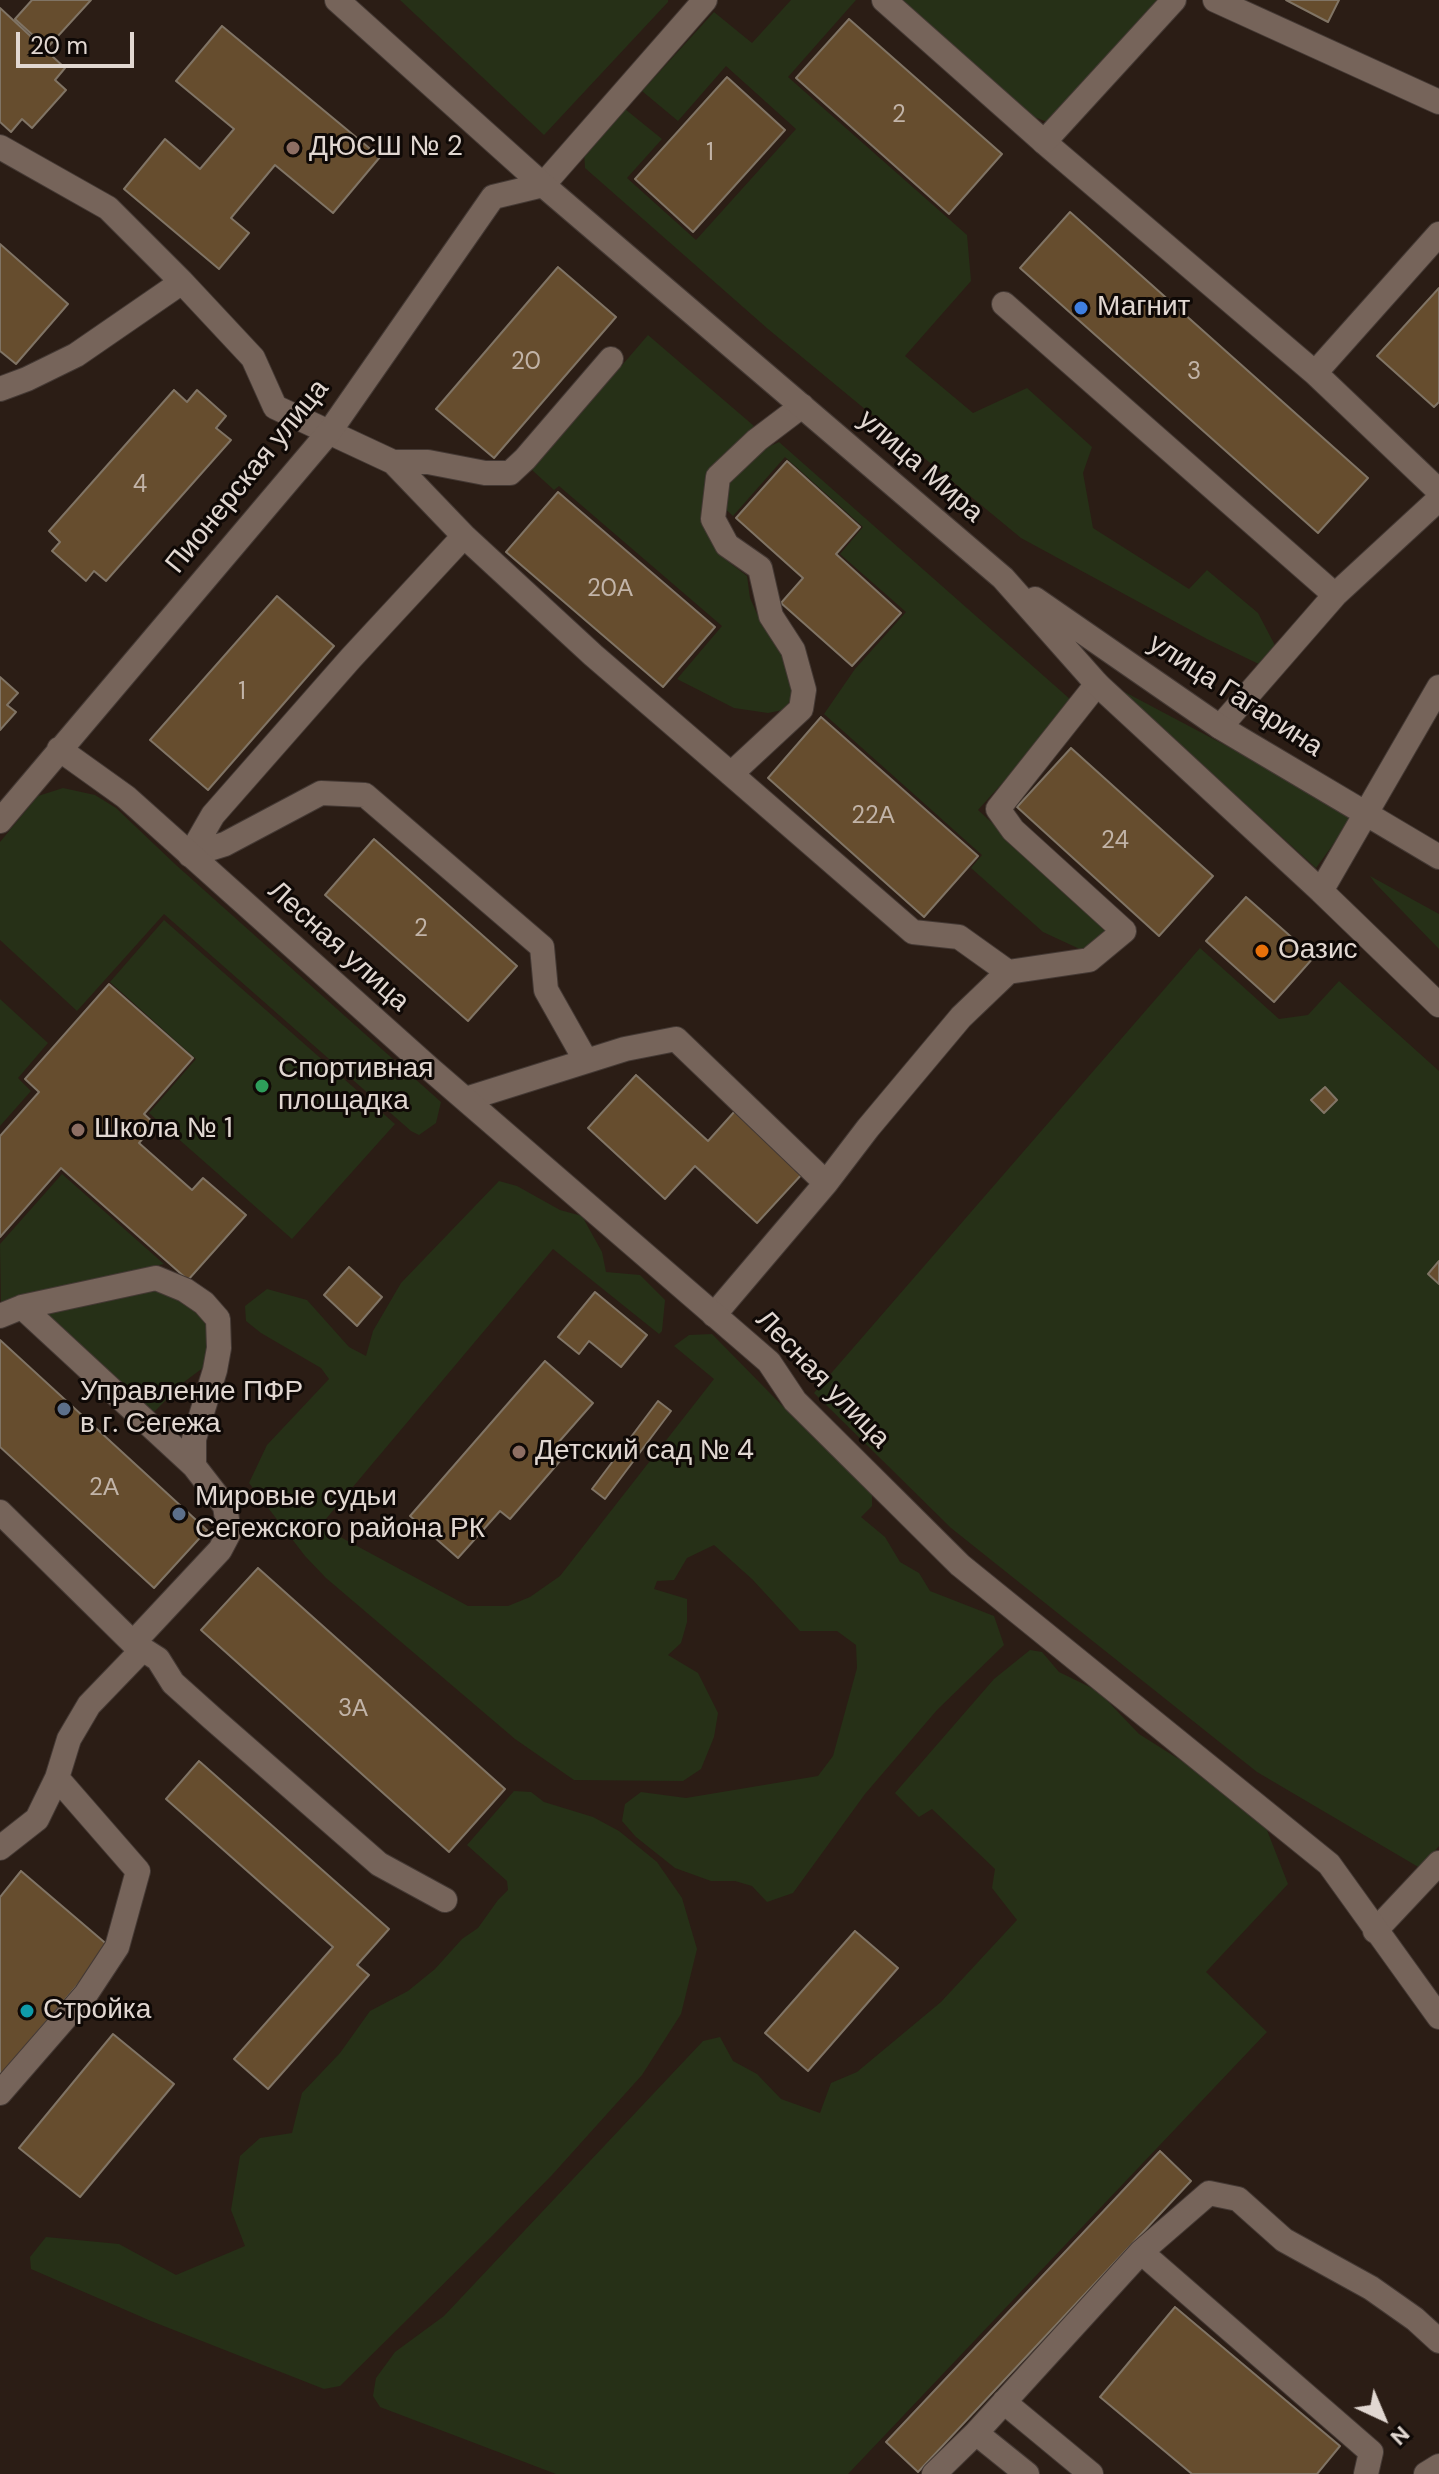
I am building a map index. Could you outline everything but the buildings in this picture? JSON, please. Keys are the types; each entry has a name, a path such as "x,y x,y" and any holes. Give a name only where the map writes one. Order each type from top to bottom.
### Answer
{"street":[{"name":"улица Мира","path":"337,0 543,185 1003,578 1097,684 1439,1005"},
{"path":"543,185 705,0"},
{"path":"884,0 1044,142 1315,373 1439,491"},
{"path":"1044,142 1174,0"},
{"path":"1215,0 1439,102"},
{"path":"0,147 108,208 253,358 275,407 393,462 464,536 593,655 913,932 959,937 1008,972"},
{"name":"Пионерская улица","path":"0,821 9,795 59,749 330,431 493,197 543,185"},
{"path":"1315,373 1439,234"},
{"path":"0,389 76,355 182,282"},
{"path":"1004,304 1335,595"},
{"path":"393,462 428,462 485,473 510,473 611,359"},
{"path":"731,774 801,709 804,690 793,650 771,616 760,568 727,545 713,519 718,477 757,440 802,406"},
{"path":"1220,727 1335,595 1439,499"},
{"path":"190,855 213,815 351,658 464,536"},
{"name":"улица Гагарина","path":"1003,578 1220,727 1439,857"},
{"path":"714,1315 961,1017 1008,972 1089,960 1124,931 1013,830 998,809 1097,684"},
{"path":"1321,891 1439,687"},
{"name":"Лесная улица","path":"59,749 126,797 466,1099 769,1362 795,1401 960,1565 1329,1864 1439,2017"},
{"path":"190,855 225,844 321,793 365,795 542,947 546,990 586,1061"},
{"path":"466,1099 625,1049 676,1039 826,1183"},
{"path":"11,1312 156,1278 185,1290 204,1303 218,1319 219,1348 194,1439 194,1466"},
{"path":"0,1848 37,1819 57,1778 69,1739 89,1705 220,1550 229,1533 225,1506 194,1466 11,1312"},
{"path":"0,1512 138,1646 158,1659 173,1683 379,1864 445,1900"},
{"path":"0,2093 86,1994 117,1947 138,1871 57,1778"},
{"path":"1375,1931 1439,1863"},
{"path":"934,2474 976,2433 1141,2252 1209,2193 1238,2199 1284,2240 1371,2288 1415,2319 1439,2341"},
{"path":"1141,2252 1371,2452 1366,2474"},
{"path":"1004,2402 1091,2474"},
{"path":"976,2433 1027,2474"},
{"path":"1426,2474 1439,2466"}],"green space":[{"path":"400,0 668,0 668,2 544,135"},
{"path":"791,0 856,0 788,77 967,235 971,281 905,356 973,413 1027,388 1092,447 1083,473 1093,528 1189,589 1207,570 1258,613 1279,653 1267,668 1021,538 768,329 585,168 584,152 625,109 662,139 627,178 696,240 796,129 726,66 678,121 642,91 714,12 752,43"},
{"path":"902,0 1157,0 1047,122 1032,116"},
{"path":"648,335 754,426 707,472 701,523 718,554 747,576 750,598 762,625 782,654 791,685 791,700 783,710 768,713 734,708 677,679 722,626 559,486 554,490 532,470"},
{"path":"779,442 1071,700 1070,708 978,810 1110,931 1084,951 1043,932 971,868 982,855 824,714 855,669 906,612 840,554 863,527 785,457 733,516 721,505 730,482 764,449"},
{"path":"1119,689 1355,814 1316,868"},
{"path":"63,788 95,795 116,808 441,1102 436,1123 419,1135 411,1131 164,914 77,1011 0,940 0,842 38,796"},
{"path":"1370,876 1439,914 1439,949 1375,883"},
{"name":"Спортивная площадка","path":"164,920 395,1124 292,1239 149,1113 196,1059 110,982"},
{"path":"1200,948 1279,1019 1308,1015 1339,981 1439,1071 1439,1846 1420,1868 1257,1772 951,1528 814,1393"},
{"path":"0,999 48,1043 18,1078 31,1091 0,1126"},
{"path":"62,1174 164,1264 19,1297 1,1304 0,1244"},
{"path":"499,1181 517,1186 560,1210 582,1216 602,1252 606,1272 640,1275 665,1300 662,1331 659,1334 553,1249 320,1526 468,1606 508,1606 530,1597 560,1576 714,1379 674,1346 689,1335 712,1334 814,1438 872,1491 872,1506 861,1517 885,1537 900,1562 919,1573 930,1591 994,1616 1004,1645 937,1710 865,1794 793,1893 767,1902 752,1886 735,1881 711,1881 675,1868 636,1837 622,1821 625,1804 641,1792 686,1798 818,1776 833,1756 857,1668 856,1645 837,1631 800,1631 752,1579 714,1545 687,1558 674,1580 657,1581 654,1589 687,1599 687,1622 681,1643 668,1655 698,1673 718,1713 714,1737 701,1769 683,1781 574,1780 515,1739 326,1578 305,1556 249,1483 267,1445 329,1379 321,1368 246,1321 245,1306 267,1289 307,1300 349,1347 366,1356 373,1331 401,1283"},
{"path":"153,1290 195,1310 208,1325 209,1346 204,1367 152,1414 39,1314"},
{"path":"1030,1650 1042,1652 1059,1672 1098,1691 1139,1734 1215,1782 1265,1825 1288,1884 1206,1972 1267,2032 848,2474 556,2474 380,2407 373,2396 376,2378 395,2352 444,2316 703,2041 720,2037 733,2061 757,2074 781,2099 820,2113 831,2083 857,2072 941,2002 1017,1920 992,1888 995,1869 932,1809 919,1817 895,1793 994,1679"},
{"path":"514,1791 531,1792 544,1802 593,1817 619,1831 657,1862 682,1898 697,1949 681,2014 642,2075 491,2237 340,2386 324,2389 151,2321 31,2269 30,2257 46,2237 119,2244 176,2275 245,2246 231,2210 240,2156 260,2138 292,2133 302,2093 340,2053 370,2011 408,1991 435,1969 462,1939 478,1928 508,1890 507,1881 467,1845"}],"place":[{"name":"ДЮСШ № 2","path":"293,148"},
{"name":"Магнит","path":"1081,308"},
{"name":"Оазис","path":"1262,951"},
{"name":"Спортивная площадка","path":"262,1086"},
{"name":"Школа № 1","path":"78,1130"},
{"name":"Управление ПФР в г. Сегежа","path":"64,1409"},
{"name":"Детский сад № 4","path":"519,1452"},
{"name":"Мировые судьи Сегежского района РК","path":"179,1514"},
{"name":"Стройка","path":"27,2011"}]}
